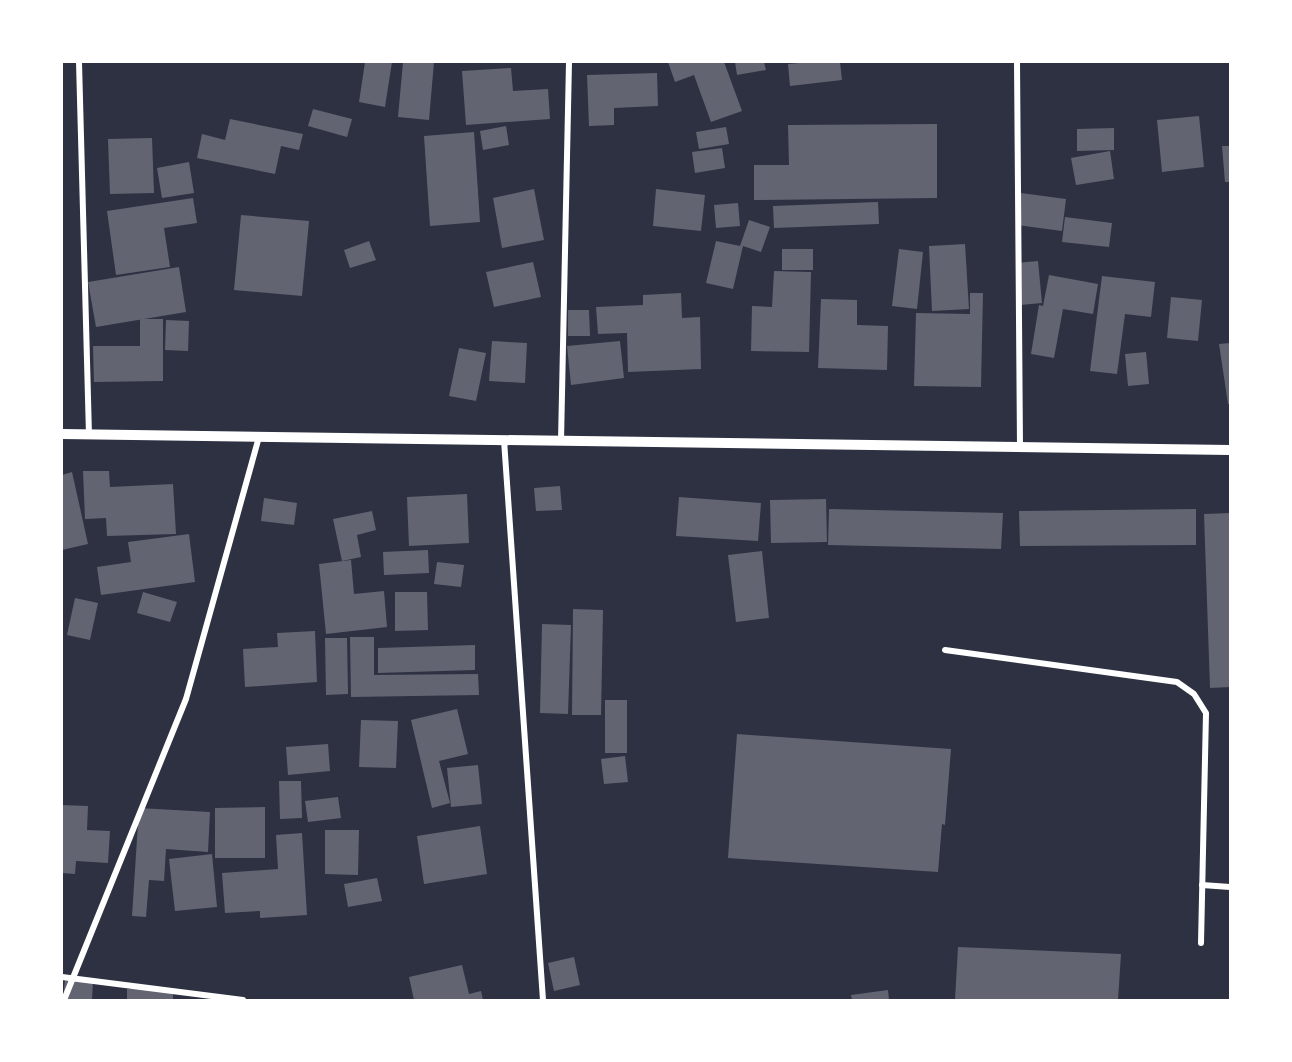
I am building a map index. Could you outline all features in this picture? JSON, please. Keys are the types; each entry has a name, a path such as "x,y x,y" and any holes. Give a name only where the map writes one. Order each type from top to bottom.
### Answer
{"street":[{"path":"79,62 89,435"},
{"path":"561,441 569,62"},
{"path":"1017,62 1020,447"},
{"path":"62,434 1230,450"},
{"path":"64,1000 186,699 259,437"},
{"path":"504,440 543,1000"},
{"path":"945,650 1177,682 1194,694 1206,713 1201,943"},
{"path":"1202,885 1230,887"},
{"path":"62,977 243,1000"}],"building":[{"path":"365,62 392,62 385,107 359,102"},
{"path":"403,62 434,62 429,120 398,117"},
{"path":"668,62 724,62 742,111 711,122 694,75 675,82"},
{"path":"735,62 764,62 766,70 737,75"},
{"path":"840,62 842,80 790,86 788,64"},
{"path":"511,68 513,91 548,89 550,119 466,125 462,71"},
{"path":"657,73 658,106 614,108 614,125 589,126 587,75"},
{"path":"313,109 352,119 347,137 308,126"},
{"path":"1199,116 1204,167 1162,172 1157,120"},
{"path":"230,119 303,134 299,150 281,146 275,174 197,158 202,134 225,140"},
{"path":"937,124 937,198 754,200 754,165 789,165 788,125"},
{"path":"506,126 509,145 483,150 480,131"},
{"path":"726,127 729,144 699,149 696,132"},
{"path":"1114,128 1114,150 1077,151 1077,129"},
{"path":"474,132 480,222 430,226 424,136"},
{"path":"152,138 154,193 110,194 108,139"},
{"path":"1222,146 1230,146 1230,182 1225,182"},
{"path":"722,148 725,168 695,173 692,152"},
{"path":"1110,151 1114,179 1076,185 1071,158"},
{"path":"189,162 194,193 162,198 157,168"},
{"path":"534,189 544,240 502,248 493,198"},
{"path":"656,189 705,195 701,231 653,226"},
{"path":"1021,193 1066,199 1062,231 1017,225"},
{"path":"193,198 197,223 164,228 170,267 116,275 107,211"},
{"path":"878,202 879,224 774,228 773,206"},
{"path":"738,203 740,226 716,228 714,205"},
{"path":"241,215 309,221 302,296 234,290"},
{"path":"1065,217 1112,223 1109,247 1062,242"},
{"path":"749,220 770,227 761,252 743,246 733,289 706,283 716,241 740,246"},
{"path":"369,241 376,260 350,268 344,250"},
{"path":"965,244 969,309 932,311 929,246"},
{"path":"782,249 813,249 813,270 782,270"},
{"path":"899,249 923,252 917,309 892,306"},
{"path":"1038,261 1042,303 1020,305 1016,263"},
{"path":"533,262 541,297 494,307 486,272"},
{"path":"179,267 186,312 96,327 88,282"},
{"path":"774,271 811,272 809,352 751,351 752,306 772,307"},
{"path":"1049,275 1098,284 1093,314 1063,309 1054,358 1031,354 1039,305 1043,306"},
{"path":"1102,276 1155,282 1151,317 1125,314 1117,374 1090,371"},
{"path":"681,293 682,318 700,317 701,369 628,372 627,333 598,334 596,307 643,305 643,295"},
{"path":"970,293 983,293 981,387 914,386 916,313 970,314"},
{"path":"1171,297 1202,300 1198,341 1167,338"},
{"path":"821,299 857,300 857,325 888,326 887,370 818,368"},
{"path":"568,310 589,310 590,336 568,336"},
{"path":"140,319 163,319 163,381 94,382 93,346 140,346"},
{"path":"166,320 189,321 188,351 165,350"},
{"path":"492,341 527,343 525,383 489,381"},
{"path":"620,341 624,378 571,385 567,346"},
{"path":"1230,343 1230,404 1228,404 1219,344"},
{"path":"459,348 486,353 476,401 449,396"},
{"path":"1146,352 1149,384 1128,386 1125,354"},
{"path":"83,471 109,471 110,487 173,484 176,534 107,536 106,518 85,519"},
{"path":"72,472 88,544 62,550 62,475"},
{"path":"560,486 562,510 536,511 534,488"},
{"path":"467,494 469,543 409,546 407,497"},
{"path":"679,497 761,503 758,541 676,536"},
{"path":"264,498 297,503 294,525 261,521"},
{"path":"826,499 827,542 771,543 770,500"},
{"path":"829,509 1003,513 1001,549 828,545"},
{"path":"1196,509 1196,545 1020,546 1019,511"},
{"path":"372,511 376,530 357,535 361,557 342,561 333,519"},
{"path":"1230,513 1230,687 1210,688 1204,514"},
{"path":"189,534 195,582 101,595 97,567 131,562 128,542"},
{"path":"428,550 429,573 384,575 383,552"},
{"path":"762,551 769,618 736,622 728,555"},
{"path":"351,560 354,594 384,591 387,627 326,634 319,564"},
{"path":"437,562 464,565 461,587 434,584"},
{"path":"143,592 177,602 170,622 137,613"},
{"path":"395,592 427,592 428,630 395,631"},
{"path":"75,598 98,603 90,640 67,635"},
{"path":"573,609 603,610 601,715 572,715"},
{"path":"542,624 571,625 568,714 540,713"},
{"path":"315,631 317,682 245,687 243,649 278,647 277,633"},
{"path":"350,637 374,637 374,675 478,674 479,695 351,697"},
{"path":"325,638 347,638 348,694 326,695"},
{"path":"475,645 475,670 378,673 378,648"},
{"path":"605,700 627,700 627,753 605,753"},
{"path":"457,709 468,754 439,761 450,803 432,808 411,720"},
{"path":"361,720 398,721 396,768 359,767"},
{"path":"737,734 951,749 945,825 942,824 938,872 728,858"},
{"path":"328,744 330,771 288,775 286,747"},
{"path":"625,756 628,782 604,784 601,759"},
{"path":"478,765 482,804 451,807 447,768"},
{"path":"279,781 301,781 302,818 280,819"},
{"path":"338,797 341,818 308,822 305,801"},
{"path":"62,805 88,806 87,830 110,831 108,863 76,861 75,874 62,873"},
{"path":"265,807 265,858 215,858 215,808"},
{"path":"139,808 210,812 208,852 166,849 164,881 149,880 146,917 132,916"},
{"path":"480,826 487,874 424,884 417,836"},
{"path":"325,830 359,830 358,875 325,874"},
{"path":"302,833 307,915 260,918 260,911 225,913 222,873 278,869 276,835"},
{"path":"212,854 217,907 175,911 169,859"},
{"path":"377,878 382,901 348,907 344,884"},
{"path":"958,947 1121,954 1118,1000 955,1000"},
{"path":"574,957 580,985 554,991 548,963"},
{"path":"462,965 469,994 481,991 483,1000 414,1000 409,977"},
{"path":"65,979 93,981 92,1000 63,1000"},
{"path":"173,988 173,1000 127,1000 127,989"},
{"path":"888,990 889,1000 852,1000 851,995"}]}
